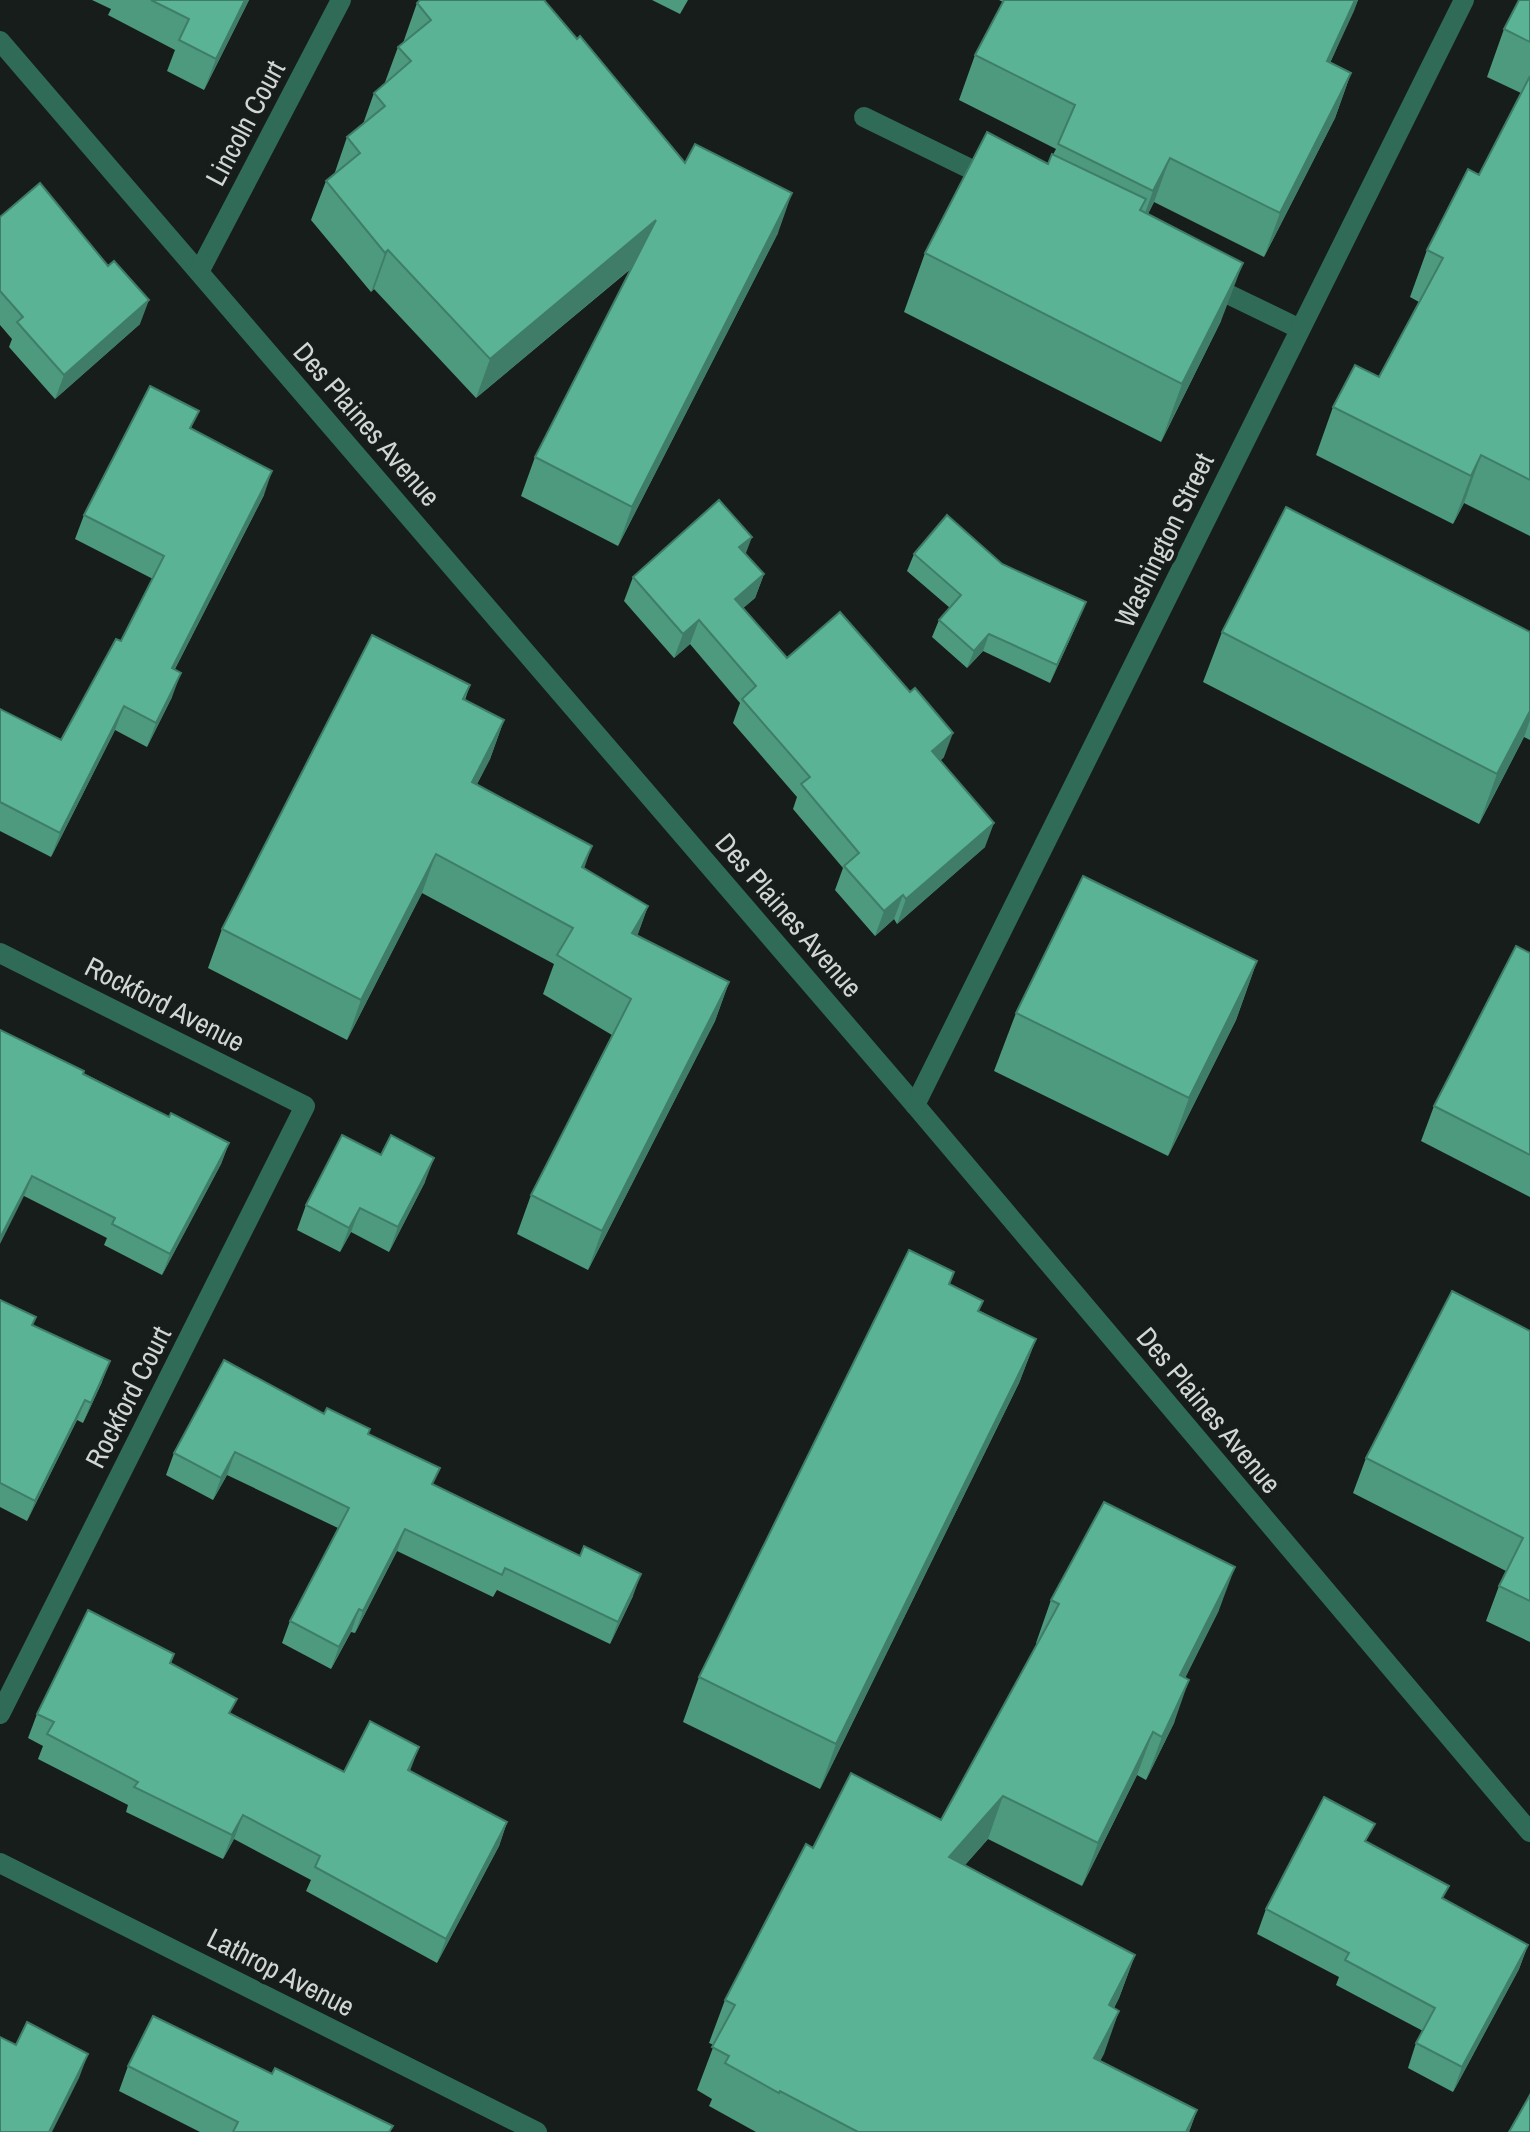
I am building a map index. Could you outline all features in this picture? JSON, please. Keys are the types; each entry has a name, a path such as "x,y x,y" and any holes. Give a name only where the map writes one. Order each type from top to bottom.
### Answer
{"street":[{"name":"Lincoln Court","path":"199,272 341,0"},
{"name":"Washington Street","path":"915,1105 1464,0"},
{"name":"Des Plaines Avenue","path":"0,41 915,1105 1530,1832"},
{"path":"864,117 1005,186"},
{"path":"1189,275 1300,329"},
{"name":"Rockford Avenue","path":"0,953 305,1106"},
{"name":"Rockford Court","path":"0,1714 305,1106"},
{"name":"Lathrop Avenue","path":"0,1863 537,2132"}],"building":[{"path":"151,0 245,0 216,59 179,40 189,19"},
{"path":"420,0 544,0 577,39 580,36 685,163 695,144 792,193 632,507 535,457 656,220 490,359 388,250 385,253 326,181 360,153 347,137 385,106 374,93 411,61 398,47 431,20 417,3"},
{"path":"1004,0 1355,0 1327,61 1351,73 1280,213 1170,158 1153,191 1058,144 1075,105 975,55"},
{"path":"1519,0 1530,0 1530,42 1504,29"},
{"path":"1530,76 1530,480 1481,455 1471,476 1333,407 1355,365 1379,377 1443,258 1427,250 1468,169 1479,175"},
{"path":"987,132 1048,164 1052,154 1146,199 1140,210 1243,263 1182,384 925,253"},
{"path":"40,183 108,266 114,261 149,300 64,375 17,322 23,317 0,291 0,217"},
{"path":"150,386 199,411 190,428 272,471 172,668 181,673 156,723 124,706 60,833 0,802 0,709 61,740 116,639 121,641 164,556 84,515"},
{"path":"719,500 752,537 739,547 764,574 735,599 787,658 840,612 910,692 915,688 953,733 932,751 994,823 906,899 903,895 884,911 844,866 859,853 801,784 810,777 742,699 756,686 699,620 683,634 633,577"},
{"path":"1286,507 1530,632 1530,711 1497,774 1222,632"},
{"path":"947,515 1002,564 1086,602 1057,665 989,634 974,651 939,620 961,595 914,554"},
{"path":"372,635 470,685 463,699 504,720 472,782 592,846 582,867 648,906 632,933 729,982 602,1231 531,1195 631,999 557,955 573,928 436,854 361,1000 222,929"},
{"path":"1083,876 1257,961 1189,1098 1016,1013"},
{"path":"1516,946 1530,953 1530,1155 1434,1106"},
{"path":"0,1030 169,1117 171,1113 229,1143 170,1254 112,1224 115,1218 32,1176 0,1238"},
{"path":"342,1135 381,1155 391,1135 434,1158 398,1227 360,1208 349,1228 306,1205"},
{"path":"909,1250 954,1272 949,1284 983,1301 978,1311 1036,1339 836,1744 699,1677"},
{"path":"1452,1291 1530,1331 1530,1601 1499,1586 1523,1538 1366,1458"},
{"path":"0,1300 36,1317 32,1325 110,1361 91,1403 85,1400 35,1501 0,1483"},
{"path":"224,1360 324,1414 327,1408 370,1429 368,1434 440,1468 432,1484 580,1556 584,1546 641,1574 618,1622 505,1568 502,1575 405,1529 363,1611 359,1609 339,1647 290,1621 349,1508 235,1452 221,1478 174,1453"},
{"path":"1104,1502 1235,1567 1180,1675 1189,1680 1162,1737 1153,1732 1098,1843 1003,1796 949,1857 1135,1955 1109,2005 1119,2011 1094,2058 1197,2110 1186,2132 858,2132 725,2063 729,2056 712,2047 735,2005 725,2000 806,1844 813,1848 851,1773 941,1820 1059,1604 1051,1600"},
{"path":"88,1610 174,1654 170,1663 237,1699 229,1713 344,1772 370,1721 419,1747 408,1770 507,1822 446,1939 315,1867 320,1856 243,1815 232,1835 134,1787 138,1782 47,1734 54,1722 37,1714"},
{"path":"1324,1797 1375,1824 1365,1841 1449,1886 1442,1898 1528,1945 1462,2067 1416,2043 1435,2008 1345,1960 1349,1953 1266,1909"},
{"path":"153,2016 272,2074 275,2068 393,2126 389,2132 233,2132 238,2122 128,2066"},
{"path":"27,2022 88,2054 49,2132 0,2132 0,2037 16,2045"},
{"path":"1530,2095 1530,2132 1509,2132"}]}
